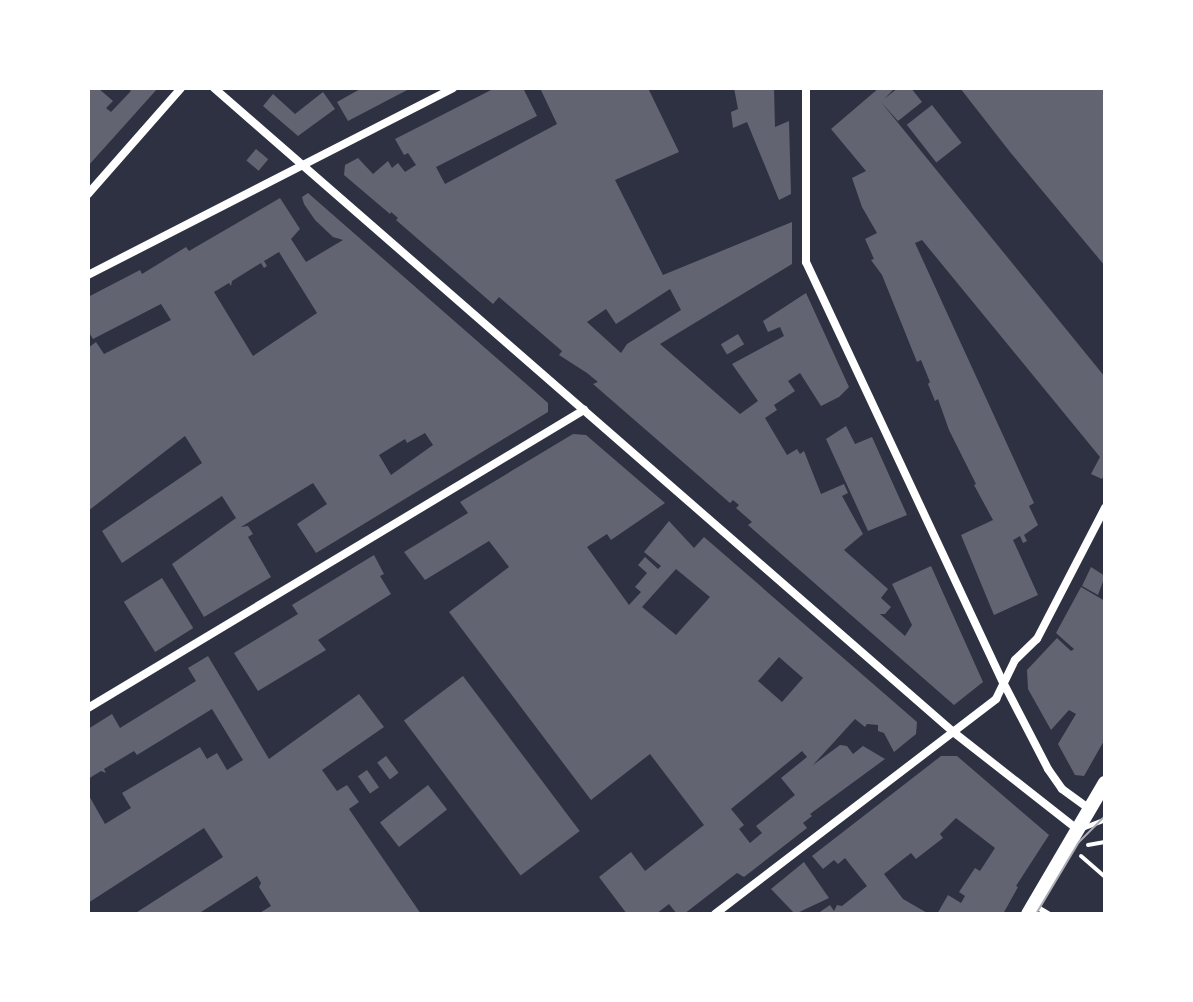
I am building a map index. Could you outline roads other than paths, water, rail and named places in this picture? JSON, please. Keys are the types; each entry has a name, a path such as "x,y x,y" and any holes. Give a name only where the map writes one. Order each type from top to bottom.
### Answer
{"main road":[{"path":"1031,909 1077,829 1098,808 1105,783"}],"street":[{"path":"88,194 181,88"},
{"path":"214,88 952,731 1077,829"},
{"path":"88,275 453,88"},
{"path":"806,88 806,262 1004,684 1062,789 1098,808"},
{"path":"88,708 584,410"},
{"path":"715,914 996,699 1015,660 1037,639 1105,508"}],"lane":[{"path":"1077,829 1105,819"},
{"path":"1031,909 1049,914"}],"tram line":[{"path":"1036,914 1079,842 1105,816"}]}
